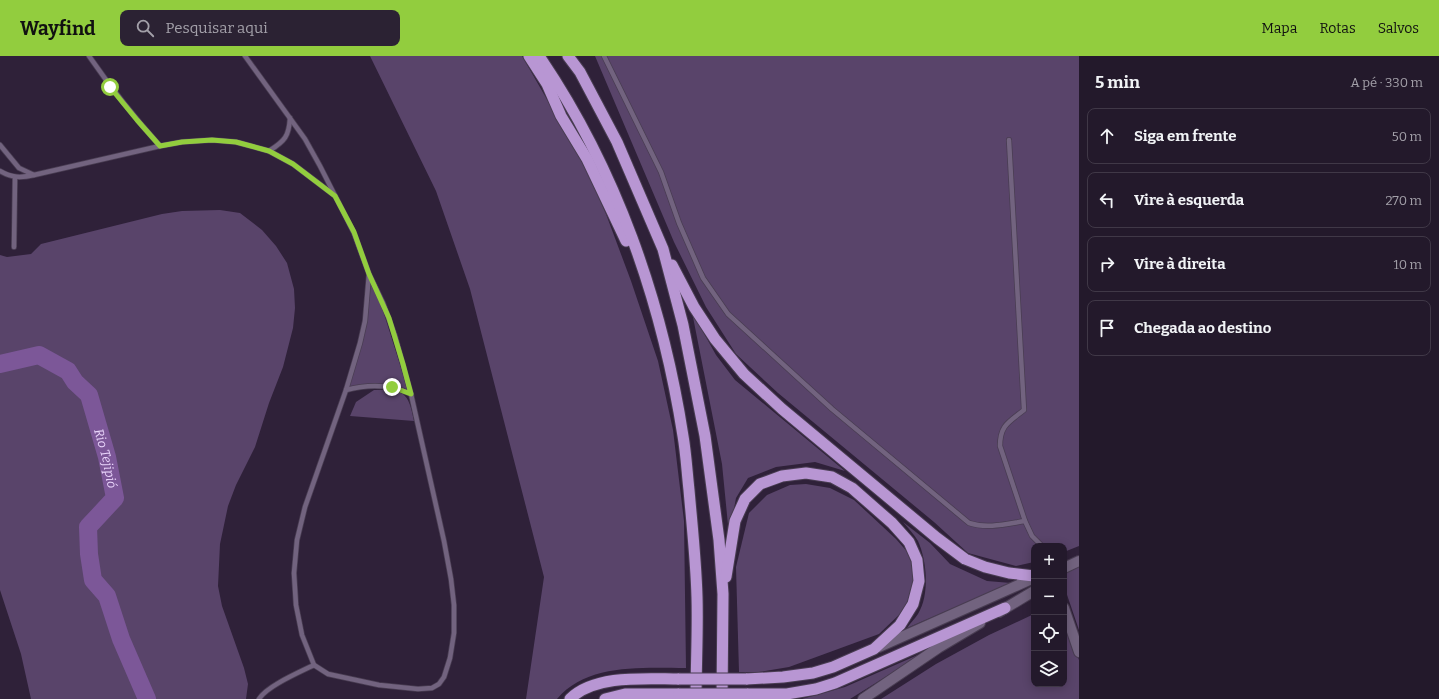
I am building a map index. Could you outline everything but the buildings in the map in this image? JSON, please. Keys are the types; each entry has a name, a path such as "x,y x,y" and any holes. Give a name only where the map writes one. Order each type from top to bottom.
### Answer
{"highway":[{"path":"529,56 547,84 561,116 587,159 646,280"},
{"path":"539,56 561,88 596,152 631,235 662,329 684,436 694,539 697,597 696,699"},
{"path":"568,56 580,72 617,142 663,249 694,307 715,340 744,374 782,409 937,538 965,559 985,567 1031,576"},
{"path":"663,249 683,325 705,436 719,540 723,594 722,699"},
{"path":"570,699 584,689 612,680 746,679 783,677 813,673 833,666 874,649 900,625 913,604 919,581 917,560 909,542 892,522 852,488 832,477 806,473 782,476 760,484 745,499 735,521 723,594"},
{"path":"605,699 625,694 787,694 816,689 835,683 1005,608"}],"street":[{"path":"1067,567 1079,561"},
{"path":"874,649 1031,578"},
{"path":"863,699 938,648 1031,593"},
{"path":"1066,615 1079,652"}],"lane":[{"path":"89,56 110,87 160,146"},
{"path":"245,56 305,140 354,232 369,274 383,303 395,336 411,394 443,534 454,605 454,633 450,658 444,677 439,684 432,688 418,689 379,685 328,674 314,665 302,636 296,605 294,573 297,540 305,506 346,390 365,321 369,274"},
{"path":"604,56 661,172 679,223 703,278 728,314 832,409 969,523 979,526 989,526 1025,521"},
{"path":"269,151 286,138 289,130 290,118"},
{"path":"0,171 15,178 25,178 160,146 182,142 212,140 236,142 269,151 293,164 335,196"},
{"path":"1009,140 1024,410 1004,426 1000,436 1000,446 1025,521 1032,536 1039,543"},
{"path":"0,145 19,168 34,175"},
{"path":"14,247 15,178"},
{"path":"346,390 373,385 392,387 411,394"},
{"path":"259,699 264,693 284,680 314,665"}],"shaded area":[{"path":"370,56 522,56 583,162 606,214 631,281 658,361 673,430 684,521 686,668 634,668 600,673 569,687 557,699 526,699 544,577 470,289 436,191"},
{"path":"595,56 1079,56 1079,546 1067,551 1067,543 1031,543 1031,563 1016,566 968,553 934,522 778,393 736,354 706,307 674,242"},
{"path":"220,210 240,213 262,230 276,246 287,263 294,289 295,308 293,328 283,367 269,403 255,447 236,485 228,506 220,544 218,586 222,606 244,668 248,684 246,699 31,699 21,654 0,590 0,255 7,257 31,254 41,244 162,214 182,211"},
{"path":"369,274 380,291 385,317 411,394 392,387 346,390 360,343"},
{"path":"692,312 716,355 735,380 845,471 815,462 776,467 748,478 736,498 729,535 722,464"},
{"path":"374,390 392,391 403,394 407,398 414,421 350,416 356,402"},
{"path":"806,484 830,488 854,500 896,539 910,555 915,586 904,610 879,634 789,667 759,672 739,672 736,567 749,513 767,495 790,485"},
{"path":"903,522 930,543 950,564 987,581 1011,583 907,628 917,616 922,606 926,588 926,578 923,558 918,541"},
{"path":"1079,564 1079,630 1067,595 1067,569"},
{"path":"1031,615 1031,687 1067,687 1067,627 1079,660 1079,699 881,699 936,664 989,635"},
{"path":"927,651 850,699 802,699 845,687"}],"waterway":[{"name":"Rio Tejipió","path":"0,364 39,355 68,371 75,382 89,395 107,457 115,498 88,527 89,554 93,580 107,596 121,639 147,699"}],"route":[{"path":"110,87 160,146 182,142 212,140 236,142 269,151 293,164 335,196 354,232 369,274 389,318 411,394 392,387"}]}
